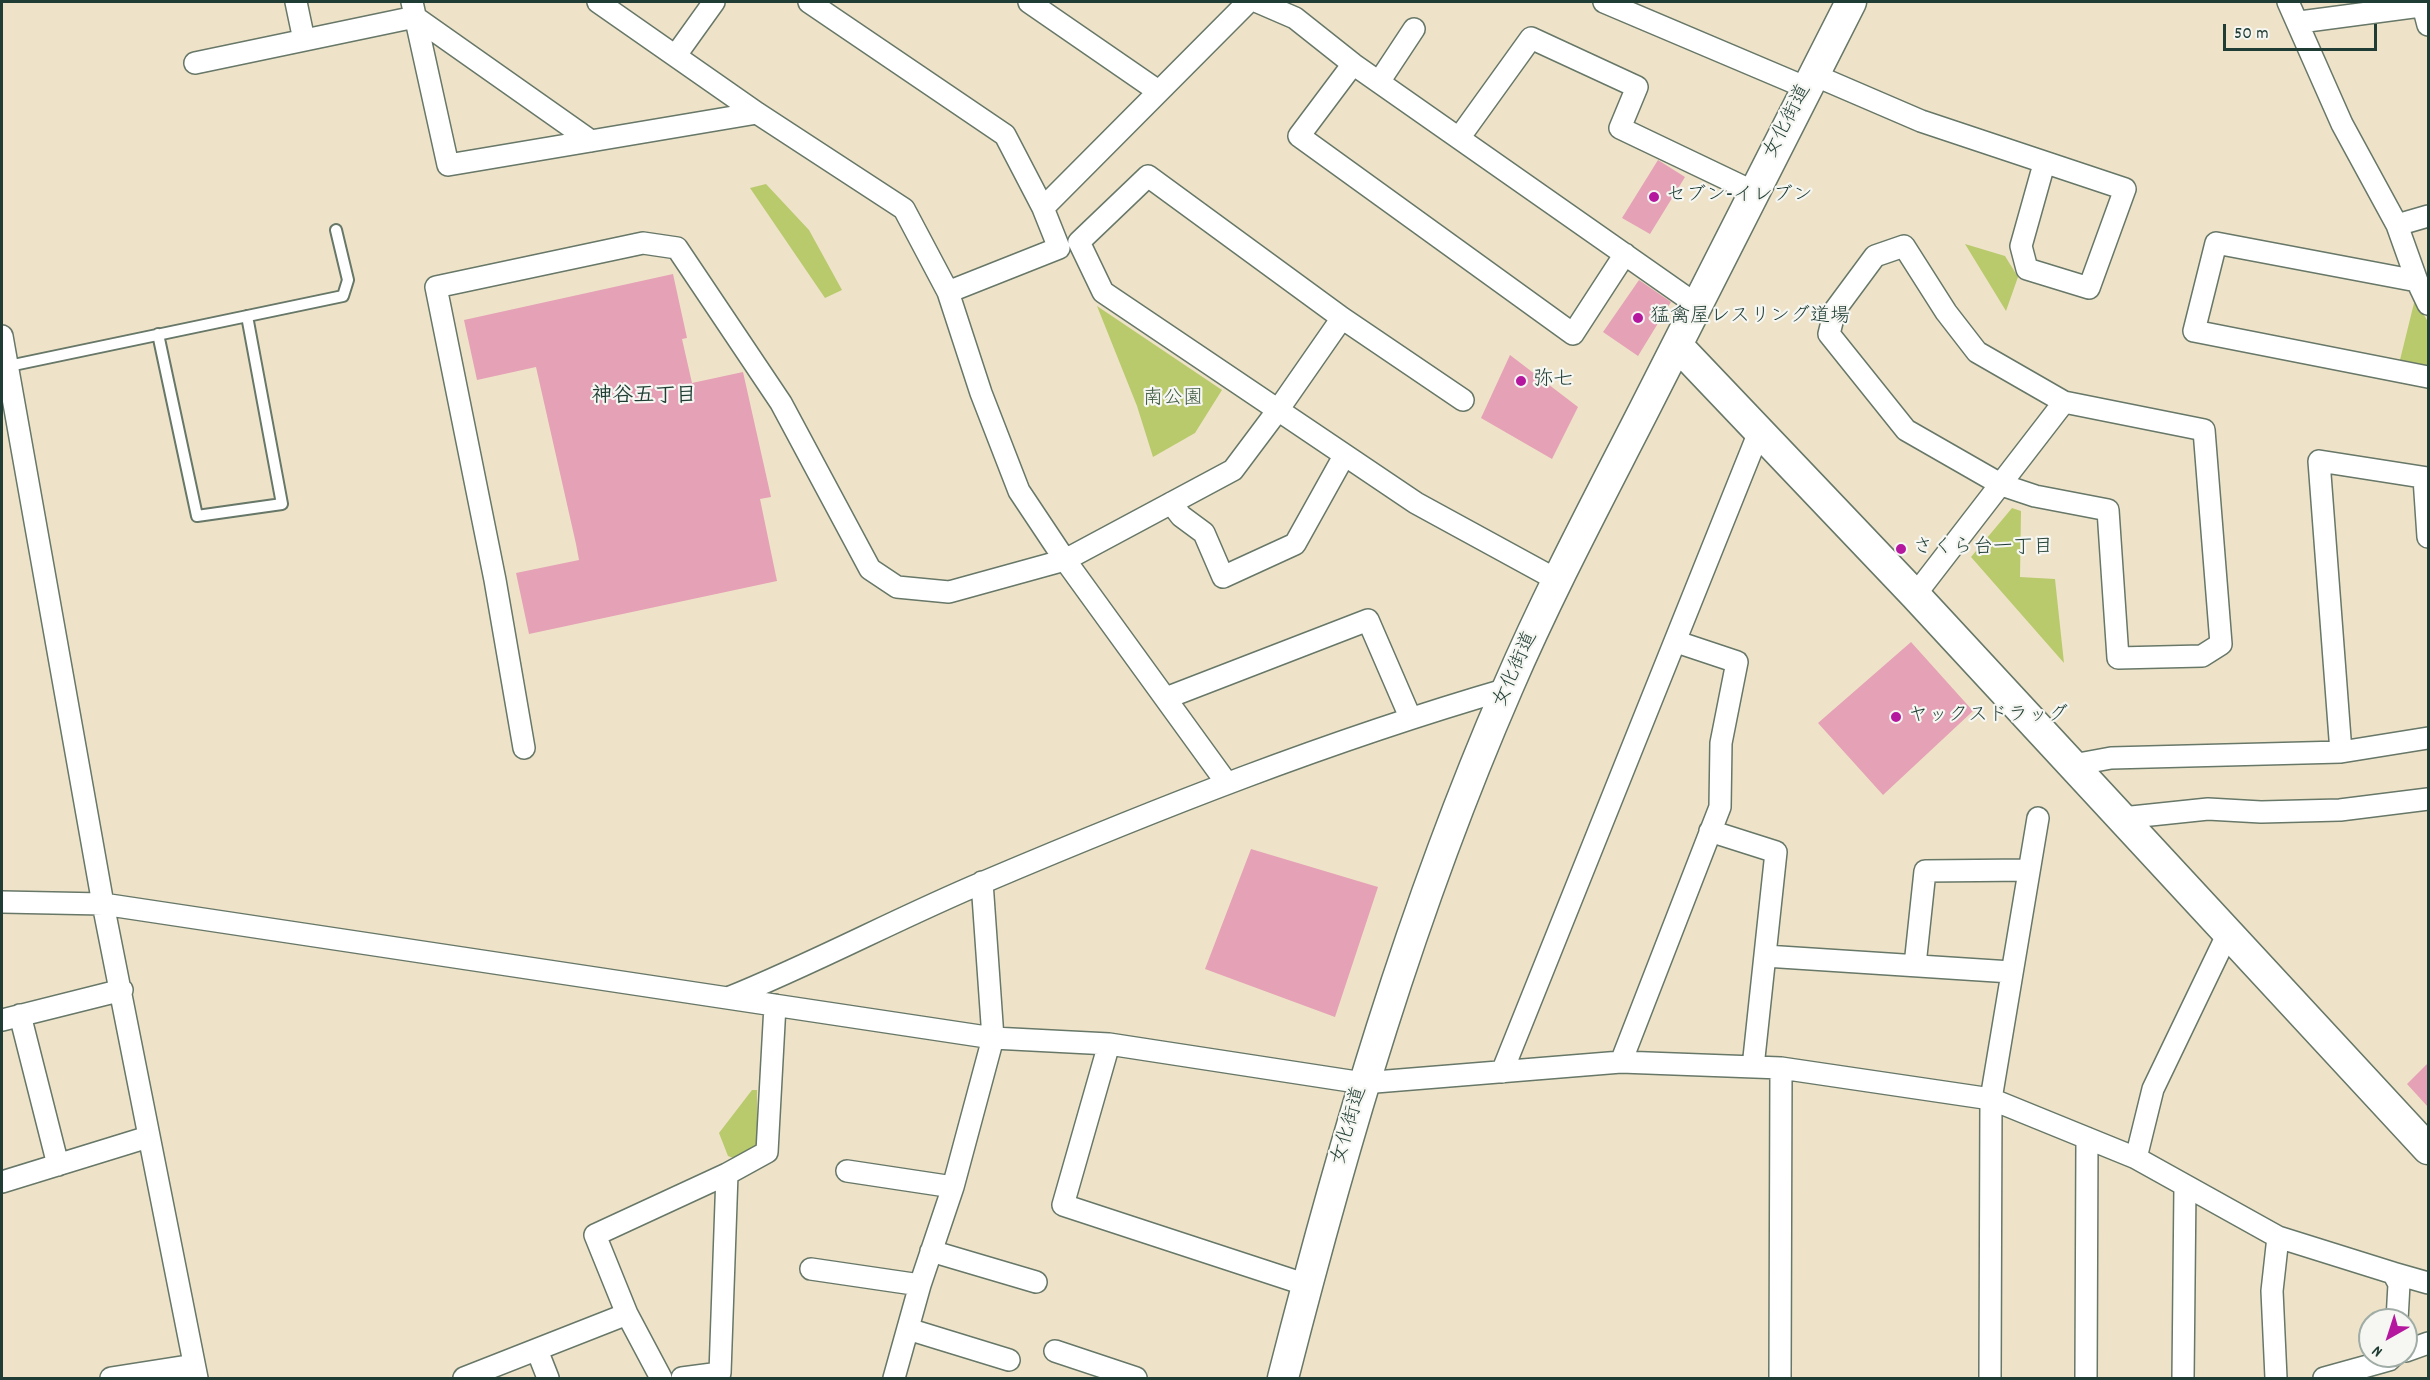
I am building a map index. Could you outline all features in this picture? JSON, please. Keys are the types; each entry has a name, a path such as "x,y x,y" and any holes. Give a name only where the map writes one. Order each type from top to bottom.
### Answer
{"street":[{"path":"296,2 304,40"},
{"path":"598,2 757,113 904,209 948,292 981,393 1019,491 1065,560 1226,782"},
{"path":"676,55 714,2"},
{"path":"809,2 1005,135 1043,208 1059,248 948,292"},
{"path":"1029,2 1158,91"},
{"path":"1043,208 1248,2"},
{"path":"1258,2 1301,10 1353,64 1697,305"},
{"path":"1604,2 1921,121 2044,164 2125,189 2089,288 2027,269 2020,246 2044,164"},
{"name":"女化街道","path":"1282,1378 1363,1083 1397,975 1443,848 1507,689 1557,580 1851,2"},
{"path":"2288,2 2300,22 2342,124 2397,225 2417,282 2428,304"},
{"path":"195,63 304,40 414,9"},
{"path":"414,9 448,165 757,113"},
{"path":"414,9 591,141"},
{"path":"2300,22 2426,10"},
{"path":"1379,82 1414,29"},
{"path":"1458,138 1531,38 1637,87 1620,128 1754,192"},
{"path":"1353,64 1299,136 1573,334 1625,254"},
{"path":"1463,400 1342,318 1148,176 1079,242 1103,292 1416,503 1557,580"},
{"path":"2397,225 2428,216"},
{"path":"524,748 495,580 436,287 643,243 677,248 781,403 870,569 897,587 949,592 1065,560 1233,470 1278,411 1342,318"},
{"path":"2417,282 2216,243 2194,331 2428,376"},
{"path":"1904,246 1946,312 1977,352 2064,402 2204,430 2221,644 2202,656 2118,658 2108,510 2036,496 2002,485 1906,430 1829,334 1835,310 1875,256 1904,246"},
{"path":"2,336 4,367 103,904 122,990 148,1137 196,1372 111,1378"},
{"path":"1677,345 2073,765 2428,1149"},
{"path":"1915,596 2064,402"},
{"path":"1502,1072 1677,642 1759,432"},
{"path":"1171,503 1181,516 1204,533 1224,577 1295,544 1344,456"},
{"path":"2341,752 2319,461 2426,478 2428,537"},
{"path":"1166,698 1368,620 1410,717"},
{"path":"1621,1062 1720,807 1721,743 1737,662 1677,642"},
{"path":"728,998 982,882 1226,782 1410,717 1507,689"},
{"path":"2073,765 2111,758 2341,752 2428,738"},
{"path":"2122,818 2208,808 2261,812 2340,810 2428,799"},
{"path":"1990,1378 1991,1099 2038,818"},
{"path":"1710,831 1776,852 1752,1067"},
{"path":"1915,965 1925,871 2029,870"},
{"path":"894,1378 920,1285 953,1187 993,1038 982,882"},
{"path":"2,902 103,904 993,1038 1109,1044 1363,1083 1621,1062 1781,1068 1991,1099 2136,1158 2278,1237 2428,1283"},
{"path":"2136,1158 2153,1089 2228,933"},
{"path":"1765,956 2011,972"},
{"path":"58,1165 11,1018 122,990"},
{"path":"661,1378 627,1314 595,1236 727,1174 767,1152 776,1005"},
{"path":"1109,1044 1063,1205 1307,1285"},
{"path":"1780,1378 1781,1068"},
{"path":"2,1182 148,1137"},
{"path":"2086,1378 2087,1138"},
{"path":"848,1171 953,1187"},
{"path":"682,1378 720,1373 727,1174"},
{"path":"2183,1378 2185,1186"},
{"path":"2276,1378 2272,1291 2278,1237"},
{"path":"931,1251 1036,1282"},
{"path":"811,1269 920,1285"},
{"path":"2393,1273 2399,1284 2398,1308"},
{"path":"464,1378 627,1314"},
{"path":"908,1329 1009,1360"},
{"path":"537,1350 548,1378"},
{"path":"1055,1351 1136,1378"},
{"path":"2324,1378 2366,1368"}],"lane":[{"path":"4,367 343,296 348,280 336,230"},
{"path":"158,334 197,516 282,504 247,316"}],"green space":[{"path":"766,184 809,230 842,290 825,298 750,188"},
{"path":"1965,244 2005,256 2018,277 2006,311"},
{"path":"2415,299 2428,322 2428,371 2399,364"},
{"name":"南公園","path":"1097,306 1222,390 1195,433 1153,457 1137,406"},
{"path":"2012,508 2021,511 2020,577 2055,579 2064,663 1971,557"},
{"path":"752,1090 757,1090 757,1147 736,1159 728,1156 719,1133"}],"building":[{"name":"セブン-イレブン","path":"1658,160 1685,177 1650,234 1622,218"},
{"path":"673,274 687,338 682,339 692,383 743,372 771,497 760,499 777,581 529,634 516,573 579,560 576,544 536,367 477,380 464,320"},
{"path":"1639,280 1671,302 1638,356 1603,332"},
{"name":"弥七","path":"1510,355 1578,407 1552,459 1481,418"},
{"name":"ヤックスドラッグ","path":"1911,642 1973,711 1883,795 1818,723"},
{"path":"1251,849 1378,887 1335,1017 1205,969"},
{"path":"2428,1063 2428,1107 2407,1084"}],"place":[{"name":"セブン-イレブン","path":"1654,197"},
{"name":"猛禽屋レスリング道場","path":"1638,318"},
{"name":"弥七","path":"1521,381"},
{"name":"さくら台一丁目","path":"1901,549"},
{"name":"ヤックスドラッグ","path":"1896,717"}],"district":[{"name":"神谷五丁目","path":"644,398"}]}
